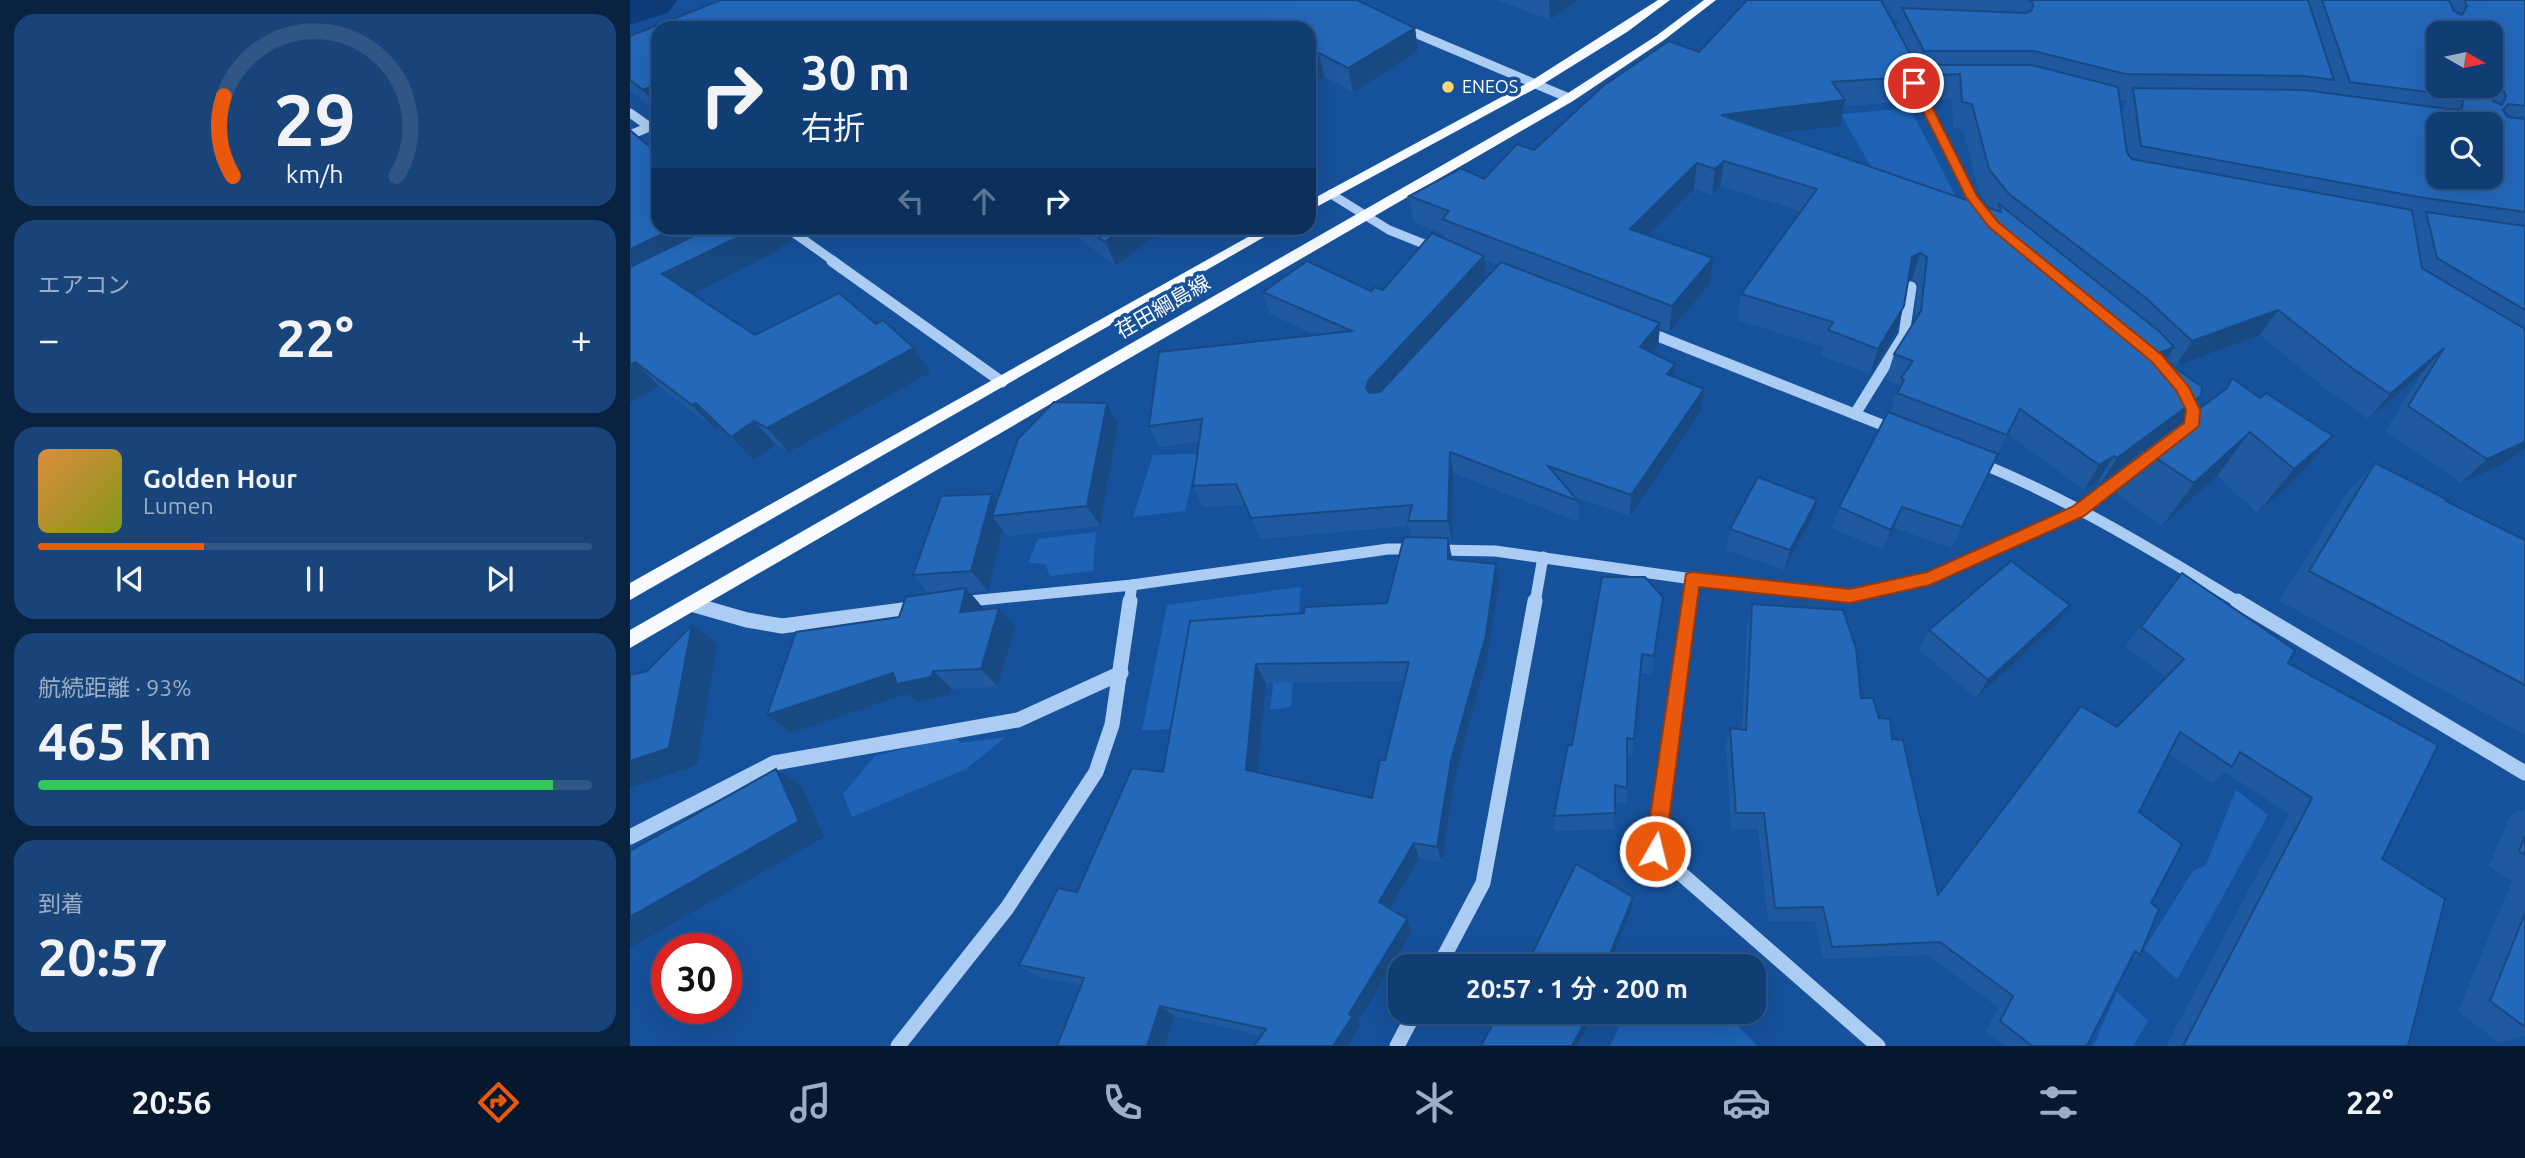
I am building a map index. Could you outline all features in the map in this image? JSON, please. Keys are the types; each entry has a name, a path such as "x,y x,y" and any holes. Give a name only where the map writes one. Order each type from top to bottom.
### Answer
{"main road":[{"path":"1316,203 1531,85 1615,35 1665,0"},
{"name":"荏田綱島線","path":"630,640 1569,98 1711,0"},
{"name":"荏田綱島線","path":"630,592 1261,235"}],"street":[{"path":"1390,22 1531,85 1569,98"},
{"path":"1904,64 1972,197 1994,225"},
{"path":"1914,83 1928,83"},
{"path":"630,113 649,127"},
{"path":"630,135 649,127"},
{"path":"1331,194 1390,230 1451,255"},
{"path":"798,235 1002,382"},
{"path":"1854,414 1904,335 1911,288"},
{"path":"1628,325 1905,434"},
{"path":"1969,459 2007,474 2116,529 2525,773"},
{"path":"691,604 747,620 782,626 940,605 1132,585 1388,549 1495,551 1692,579 1850,596 1930,578 2078,511 2147,459"},
{"path":"1445,954 1483,883 1543,557"},
{"path":"1692,579 1655,851 1878,1046"},
{"path":"898,1046 1007,908 1097,772 1112,725 1132,585"},
{"path":"630,837 774,763 1018,720 1121,673"},
{"path":"1397,1046 1409,1024"}],"shaded area":[{"path":"1910,108 1963,210 1899,216 1841,114"},
{"path":"1198,454 1185,511 1133,517 1153,455"},
{"path":"1096,532 1093,571 1050,576 1045,564 1028,563 1038,539"},
{"path":"1301,587 1291,707 1270,710 1280,630 1173,729 1142,730 1167,605"},
{"path":"955,736 961,743 1006,737 966,769 852,817 843,794 875,756"},
{"path":"2236,790 2268,815 2177,979 2144,949 2193,871 2206,865"},
{"path":"2117,992 2148,1021 2133,1046 2093,1046"},
{"path":"1620,1024 1736,1024 1758,1046 1610,1046"}],"building":[{"path":"721,0 1357,0 1415,28 1348,68 1319,53 1316,54 1316,21 668,21"},
{"path":"1747,0 1881,0 1922,76 1832,82 1845,100 1721,115 2001,212 1999,204 2160,332 2174,347 2156,354 2202,387 2201,396 2117,458 2114,456 2099,465 2020,409 2007,435 1897,393 1904,380 1901,378 1913,361 1894,354 1921,311 1927,257 1920,253 1912,257 1904,306 1878,349 1828,330 1833,322 1741,294 1817,189 1724,161 1715,169 1697,163 1630,229 1713,258 1672,306 1442,219 1449,211 1409,196 1461,168 1484,179 1517,144 1534,150 1603,86 1669,41 1699,52"},
{"path":"2028,0 2308,0 2334,80 2304,76 2125,74 2034,51 1924,51 1902,8 2026,13 2032,10 2033,3"},
{"path":"2322,0 2449,0 2454,11 2462,15 2467,6 2464,0 2525,0 2525,106 2508,104 2503,110 2508,117 2525,119 2525,212 2419,197 2141,146 2133,88 2304,90 2456,110 2462,108 2463,101 2460,98 2492,98 2502,105 2506,96 2503,89 2503,21 2426,21 2426,92 2350,82"},
{"path":"651,28 651,86 643,90 630,80 630,36"},
{"path":"1932,65 2032,65 2118,87 2127,153 2132,159 2412,210 2422,268 2525,329 2525,442 2487,459 2408,406 2444,348 2390,394 2278,310 2192,341 2146,298 2009,194 1989,169 1972,104 1962,102 1960,74 1938,75"},
{"path":"630,130 651,148 651,235 660,235 630,249"},
{"path":"2426,212 2525,226 2525,310 2437,258"},
{"path":"1432,233 1484,256 1368,381 1366,388 1369,393 1380,392 1501,262 1660,323 1640,347 1675,364 1667,374 1704,389 1631,495 1548,466 1578,501 1450,452 1448,521 1408,521 1412,505 1251,518 1236,484 1193,486 1202,419 1149,426 1159,352 1352,331 1263,292 1307,261 1371,291 1375,287 1383,290"},
{"path":"696,235 743,235 662,274 755,335 839,293 876,324 883,320 914,348 767,428 754,421 731,437 696,403 692,405 635,362 630,365 630,267"},
{"path":"1096,235 1114,235 1105,242"},
{"path":"2232,378 2260,398 2266,393 2333,436 2294,469 2250,432 2194,483 2144,450 2227,388"},
{"path":"1054,402 1107,403 1087,506 992,516 1018,439"},
{"path":"1888,412 1998,454 1962,527 1902,507 1891,530 1839,507"},
{"path":"2375,463 2525,540 2525,685 2309,571"},
{"path":"1758,477 1817,500 1790,550 1730,529"},
{"path":"992,494 971,571 913,575 941,496"},
{"path":"1404,537 1448,538 1448,559 1496,564 1486,635 1451,761 1437,847 1414,843 1379,902 1407,919 1349,1014 1353,1016 1333,1046 1254,1046 1266,1029 1160,1006 1147,1046 1057,1046 1084,978 1019,965 1058,888 1077,892 1132,768 1163,772 1190,621 1304,613 1305,607 1387,603","holes":["1409,662 1385,760 1380,760 1372,798 1246,770 1256,664"]},
{"path":"2011,561 2070,605 1988,680 1929,630"},
{"path":"2182,573 2295,650 2288,663 2438,745 2382,859 2445,899 2408,1046 2183,1046 2312,798 2240,752 2232,767 2180,732 2139,812 2182,844 2151,903 2159,909 2140,955 2135,951 2085,1046 2032,1046 2000,1021 2013,996 1940,942 1832,947 1823,907 1775,908 1764,813 1736,813 1730,728 1746,730 1752,604 1843,610 1856,648 1861,698 1873,698 1879,718 1890,719 1892,739 1903,740 1938,895 2081,706 2117,727 2184,659 2141,627"},
{"path":"1602,577 1645,577 1663,597 1654,656 1642,654 1634,739 1627,738 1627,788 1615,785 1615,813 1554,816 1568,745 1572,745"},
{"path":"966,588 960,612 999,608 981,669 933,671 931,677 897,684 893,673 767,715 796,632 899,617 906,597"},
{"path":"692,625 669,748 630,761 630,675 647,671"},
{"path":"776,769 799,821 630,917 630,851"},
{"path":"2525,836 2525,855 2519,851"},
{"path":"1576,864 1633,897 1610,954 1532,954"},
{"path":"2525,913 2525,1027 2490,1001"},
{"path":"1493,1024 1584,1024 1572,1046 1481,1046"}],"waterway":[{"path":"630,7 648,0"}],"place":[{"name":"ENEOS","path":"1448,87"}],"route":[{"path":"1655,851 1692,579 1850,596 1930,578 2078,511 2192,426 2193,410 2182,387 2157,358 1994,225 1972,197 1914,83"}]}
